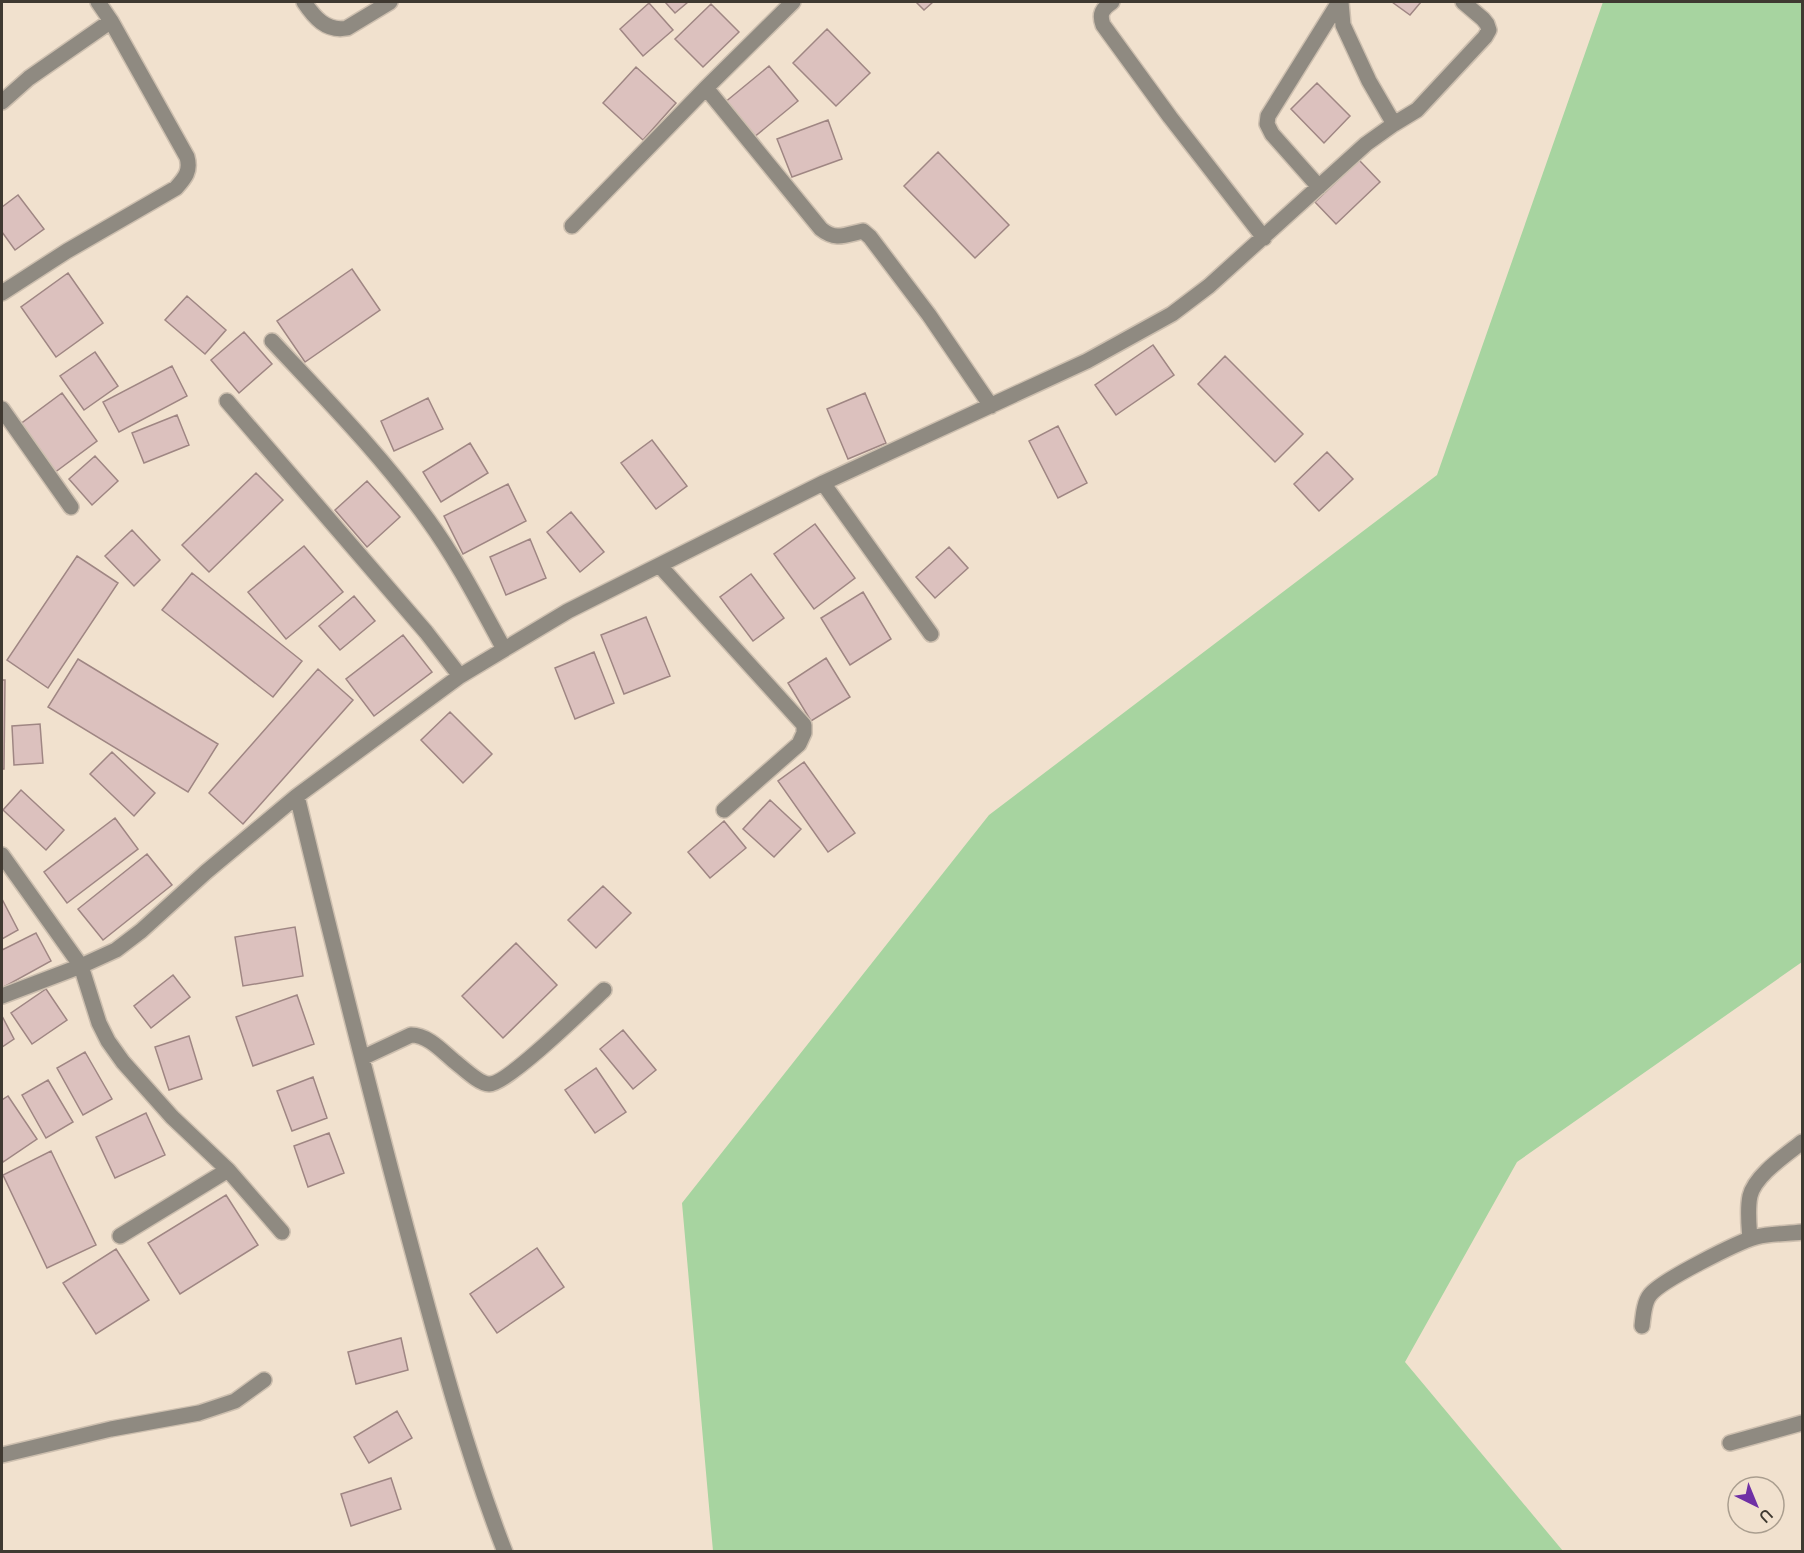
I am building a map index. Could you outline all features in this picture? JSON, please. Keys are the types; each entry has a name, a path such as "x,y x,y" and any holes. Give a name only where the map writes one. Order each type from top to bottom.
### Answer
{"street":[{"path":"2,293 67,251 176,188 189,169 187,157 111,21 98,2"},
{"path":"304,2 325,25 339,30 390,2"},
{"path":"572,226 793,2"},
{"path":"1112,2 1101,13 1103,26 1264,238"},
{"path":"1319,187 1272,134 1267,124 1268,116 1340,2"},
{"path":"1340,2 1343,25 1369,81 1394,124"},
{"path":"2,996 116,950 297,796 460,676 568,611 823,483 1087,361 1172,314 1209,286 1264,238 1366,144 1417,110 1485,37 1488,30 1487,24 1463,2"},
{"path":"2,102 29,78 111,21"},
{"path":"706,88 821,229 837,237 863,231 870,237 929,315 991,406"},
{"path":"272,341 366,443 428,520 458,564 504,649"},
{"path":"227,400 426,632 460,676"},
{"path":"2,409 72,507"},
{"path":"823,483 931,634"},
{"path":"660,566 804,725 804,733 799,744 724,810"},
{"path":"297,796 381,1136 457,1414 486,1503 505,1551"},
{"path":"2,855 81,966 97,1016 108,1041 129,1069 172,1117 228,1170 282,1232"},
{"path":"362,1058 411,1035 417,1035 435,1045 483,1082 493,1083 520,1065 604,990"},
{"path":"1750,1239 1750,1194 1755,1183 1803,1142"},
{"path":"120,1236 228,1170"},
{"path":"1642,1326 1649,1295 1675,1276 1750,1239 1766,1235 1803,1232"},
{"path":"2,1455 111,1429 200,1413 235,1401 264,1380"},
{"path":"1730,1443 1802,1426"}],"green space":[{"path":"1603,2 1802,2 1802,962 1517,1162 1405,1362 1563,1551 713,1551 682,1203 989,815 1437,475"}],"building":[{"path":"665,2 688,2 675,13"},
{"path":"916,2 933,2 924,10"},
{"path":"1392,2 1421,2 1410,15"},
{"path":"649,3 673,30 643,56 620,29"},
{"path":"711,4 739,32 703,67 675,39"},
{"path":"827,29 870,73 836,106 793,63"},
{"path":"769,66 798,101 753,138 724,103"},
{"path":"636,67 676,103 643,140 603,103"},
{"path":"1317,83 1350,116 1324,143 1291,109"},
{"path":"828,120 842,159 792,177 777,139"},
{"path":"938,152 1009,225 975,258 904,186"},
{"path":"1359,160 1380,182 1336,224 1315,202"},
{"path":"18,195 44,229 15,250 2,232 2,207"},
{"path":"352,269 380,310 305,362 277,321"},
{"path":"68,273 103,323 56,357 21,307"},
{"path":"187,296 226,330 205,354 165,320"},
{"path":"244,332 272,364 239,393 211,360"},
{"path":"1153,345 1174,375 1116,415 1095,385"},
{"path":"95,352 118,386 84,410 60,376"},
{"path":"1225,356 1303,434 1275,462 1198,384"},
{"path":"172,366 187,396 119,432 103,402"},
{"path":"62,393 97,441 54,473 19,425"},
{"path":"865,393 886,443 848,459 827,409"},
{"path":"428,398 443,429 394,451 381,421"},
{"path":"177,415 189,445 144,463 132,433"},
{"path":"1058,426 1087,483 1058,498 1029,441"},
{"path":"652,440 687,486 656,509 621,463"},
{"path":"470,443 488,473 441,502 423,472"},
{"path":"1327,452 1353,479 1319,511 1294,484"},
{"path":"95,456 118,481 92,505 69,479"},
{"path":"256,473 283,500 209,572 182,545"},
{"path":"367,481 400,517 367,547 335,510"},
{"path":"508,484 526,521 463,554 444,516"},
{"path":"571,512 604,552 580,572 547,532"},
{"path":"815,524 855,578 814,609 774,554"},
{"path":"132,530 160,560 134,586 105,556"},
{"path":"530,539 546,578 506,595 490,557"},
{"path":"304,546 343,592 286,639 248,592"},
{"path":"949,547 968,568 935,598 916,577"},
{"path":"77,556 118,583 48,688 7,660"},
{"path":"192,573 302,661 273,697 162,610"},
{"path":"751,574 784,618 753,641 720,597"},
{"path":"863,592 891,639 850,665 821,618"},
{"path":"354,596 375,621 340,650 319,626"},
{"path":"646,617 670,676 624,694 601,635"},
{"path":"403,635 432,672 374,716 346,679"},
{"path":"594,652 614,703 575,719 555,668"},
{"path":"826,658 850,697 811,721 788,683"},
{"path":"78,659 218,744 188,792 48,707"},
{"path":"318,669 353,700 243,824 209,793"},
{"path":"2,680 5,680 4,769 2,769"},
{"path":"450,712 492,754 463,783 421,740"},
{"path":"40,724 43,763 14,765 12,726"},
{"path":"112,752 155,793 134,816 90,774"},
{"path":"804,762 855,833 828,852 778,781"},
{"path":"21,790 64,830 46,850 3,810"},
{"path":"770,800 801,829 774,857 743,829"},
{"path":"115,818 138,849 67,903 44,872"},
{"path":"724,821 746,848 710,878 688,852"},
{"path":"147,854 172,885 103,940 78,909"},
{"path":"603,886 631,913 596,948 568,920"},
{"path":"2,899 18,930 2,939"},
{"path":"295,927 303,976 243,986 235,937"},
{"path":"36,933 51,961 2,988 2,950"},
{"path":"516,943 557,985 503,1038 462,996"},
{"path":"173,975 190,997 151,1028 134,1006"},
{"path":"46,989 67,1020 32,1044 11,1013"},
{"path":"297,995 314,1044 253,1066 236,1017"},
{"path":"2,1016 14,1039 2,1047"},
{"path":"623,1030 656,1070 633,1089 600,1049"},
{"path":"189,1036 202,1079 169,1090 155,1047"},
{"path":"85,1052 112,1099 83,1115 57,1068"},
{"path":"596,1068 626,1112 595,1133 565,1090"},
{"path":"313,1077 327,1118 292,1131 277,1091"},
{"path":"48,1080 73,1122 46,1138 22,1095"},
{"path":"8,1096 37,1139 3,1162 2,1100"},
{"path":"146,1113 165,1155 115,1178 96,1137"},
{"path":"329,1133 344,1173 308,1187 294,1146"},
{"path":"51,1151 96,1245 47,1268 3,1175"},
{"path":"226,1195 258,1245 180,1294 148,1243"},
{"path":"537,1248 564,1287 497,1333 470,1294"},
{"path":"116,1249 149,1300 96,1334 63,1283"},
{"path":"401,1338 408,1370 356,1384 348,1352"},
{"path":"397,1411 412,1438 369,1463 354,1437"},
{"path":"391,1478 401,1509 351,1526 341,1494"}]}
